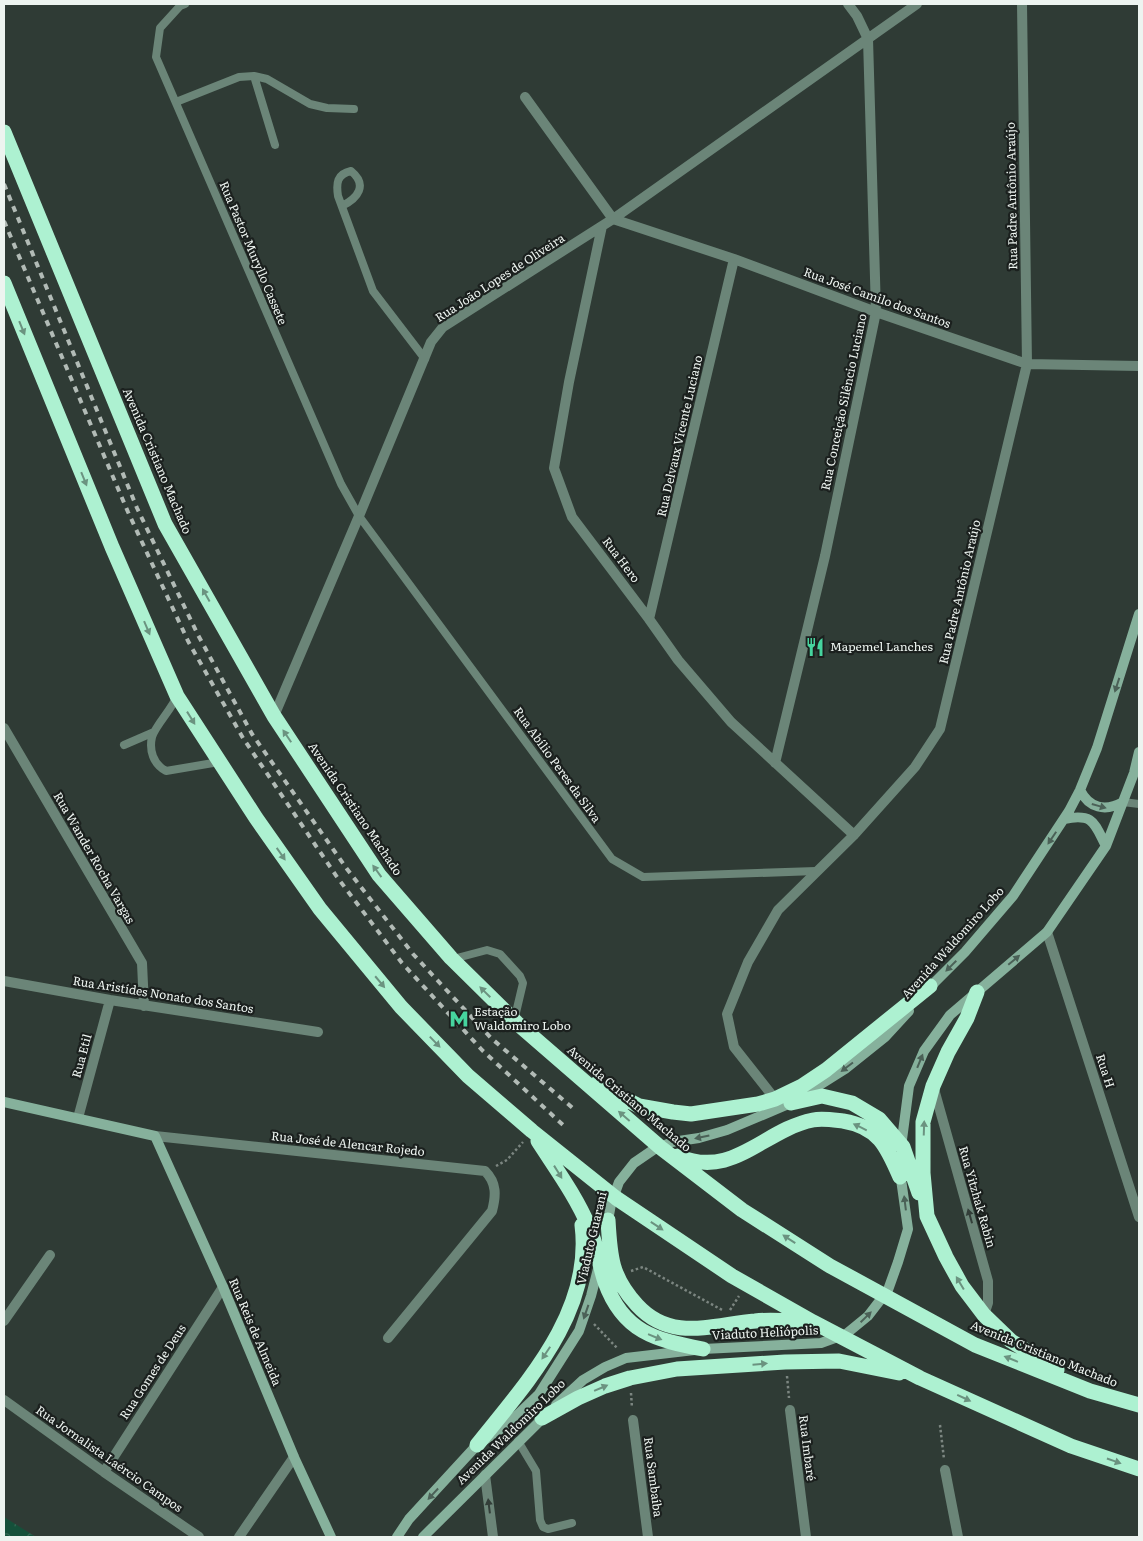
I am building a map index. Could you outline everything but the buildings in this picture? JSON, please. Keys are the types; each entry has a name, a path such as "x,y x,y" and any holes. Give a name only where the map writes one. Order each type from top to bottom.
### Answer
{"highway":[{"name":"Avenida Cristiano Machado","path":"4,132 165,524 274,716 379,875 452,960 514,1020 661,1148 742,1210 830,1266 975,1345 1090,1391 1139,1405"},
{"path":"4,283 112,547 177,696 256,818 320,909 401,1007 468,1076 532,1131 625,1204 732,1276 813,1322 920,1378 1071,1446 1138,1469"},
{"path":"574,1072 639,1106 673,1112 691,1114 758,1104 802,1086 826,1070 930,986"},
{"path":"928,1216 923,1173 923,1122 933,1086 948,1052 967,1018 977,992"},
{"path":"791,1103 822,1096 852,1103 879,1119 904,1147 928,1216 946,1257 962,1286 984,1314 1011,1341 1090,1391"},
{"path":"661,1148 691,1162 710,1163 730,1159 790,1128 806,1122 833,1120 853,1123 868,1130 883,1142 900,1177"},
{"path":"532,1131 580,1208 590,1229 605,1281 614,1304 630,1324 652,1336 677,1344 703,1349"},
{"path":"477,1445 528,1380 560,1332 582,1270 584,1242 580,1208"},
{"path":"608,1220 610,1249 616,1277 629,1297 643,1312 658,1323 695,1329 755,1321 813,1322"},
{"path":"542,1418 578,1398 605,1386 630,1378 677,1369 785,1362 839,1361 920,1378"}],"main road":[{"name":"Avenida Waldomiro Lobo","path":"885,1037 930,986 965,952 1013,896 1064,819 1080,790 1097,748 1139,614"},
{"path":"977,992 1047,932 1106,846 1136,773 1139,752"},
{"path":"1080,790 1088,801 1098,807 1111,808 1123,802"},
{"path":"1064,819 1080,817 1091,821 1098,828 1106,846"},
{"name":"Viaduto Heliópolis","path":"626,1358 703,1349 821,1343 846,1334 868,1316 888,1290 908,1229 900,1177 901,1147 909,1086 924,1051 950,1015 977,992"},
{"name":"Viaduto Guarani","path":"477,1445 508,1424 539,1394 579,1331 591,1296 611,1204 619,1182 634,1163 653,1150 672,1142 727,1130 791,1103 845,1069 885,1037"},
{"name":"Rua José de Alencar Rojedo","path":"4,1102 155,1136"},
{"name":"Rua Reis de Almeida","path":"155,1136 223,1286 294,1457 331,1537"},
{"name":"Avenida Waldomiro Lobo","path":"423,1537 542,1418 583,1380 605,1367 626,1358"},
{"name":"Avenida Waldomiro Lobo","path":"397,1537 409,1519 477,1445"}],"street":[{"path":"848,4 857,16 868,38"},
{"name":"Rua João Lopes de Oliveira","path":"274,716 360,516 431,342 443,327 613,219 917,4"},
{"name":"Rua Padre Antônio Araújo","path":"775,1098 734,1046 726,1014 748,962 778,910 854,835 916,767 940,729 1027,364 1022,4"},
{"name":"Rua Conceição Silêncio Luciano","path":"775,763 825,556 876,312 868,38"},
{"path":"525,97 613,219"},
{"name":"Rua José Camilo dos Santos","path":"613,219 734,259 876,312 1027,364 1139,366"},
{"name":"Rua Hero","path":"602,226 569,382 554,468 572,517 678,660 732,722 854,835"},
{"name":"Rua Delvaux Vicente Luciano","path":"649,619 734,259"},
{"path":"1132,638 1139,623"},
{"name":"Rua Wander Rocha Vargas","path":"4,728 142,963 144,1006"},
{"name":"Rua H","path":"1047,932 1139,1217"},
{"name":"Rua Aristídes Nonato dos Santos","path":"4,981 144,1006 318,1032"},
{"name":"Rua Etil","path":"78,1118 110,1000"},
{"name":"Rua Yitzhak Rabin","path":"933,1086 988,1281 988,1303 984,1314"},
{"name":"Rua José de Alencar Rojedo","path":"155,1136 485,1171"},
{"path":"388,1338 492,1211 496,1198 494,1186 492,1178 485,1171"},
{"path":"4,1321 50,1255"},
{"name":"Rua Gomes de Deus","path":"104,1472 223,1286"},
{"name":"Rua Jornalista Laércio Campos","path":"4,1400 199,1537"},
{"name":"Rua Imbaré","path":"790,1410 806,1537"},
{"name":"Rua Sambaíba","path":"633,1420 648,1537"},
{"path":"239,1537 294,1457"},
{"path":"945,1470 958,1537"},
{"path":"485,1475 493,1537"}],"lane":[{"name":"Rua Pastor Muryllo Cassete","path":"185,4 180,6 160,28 156,57 341,484 360,516"},
{"path":"176,102 239,77 254,76 267,79 310,104 327,108 354,109"},
{"path":"254,76 275,145"},
{"path":"342,206 372,290 425,359"},
{"name":"Rua Abílio Peres da Silva","path":"360,516 612,859 643,877 816,871"},
{"path":"177,696 173,706 152,737 151,752 155,762 166,771 219,762"},
{"path":"124,745 154,732"},
{"path":"1123,802 1139,804"},
{"path":"452,960 487,950 500,954 520,976 523,983 514,1020"},
{"path":"518,1442 536,1472 540,1520 543,1527 548,1529 572,1523"}],"path":[{"path":"485,1171 507,1160 532,1131"},
{"name":"Rua Imbaré","path":"785,1362 790,1410"},
{"path":"940,1425 945,1470"}],"green space":[{"path":"4,1517 36,1537 4,1537"}],"railway":[{"path":"4,184 137,508 198,635 252,734 347,869 413,954 491,1038 575,1110"},
{"path":"4,221 128,512 188,641 243,738 337,877 402,963 482,1050 563,1125"}],"place":[{"name":"Mapemel Lanches","path":"815,647"},
{"name":"Estação Waldomiro Lobo","path":"459,1019"}]}
